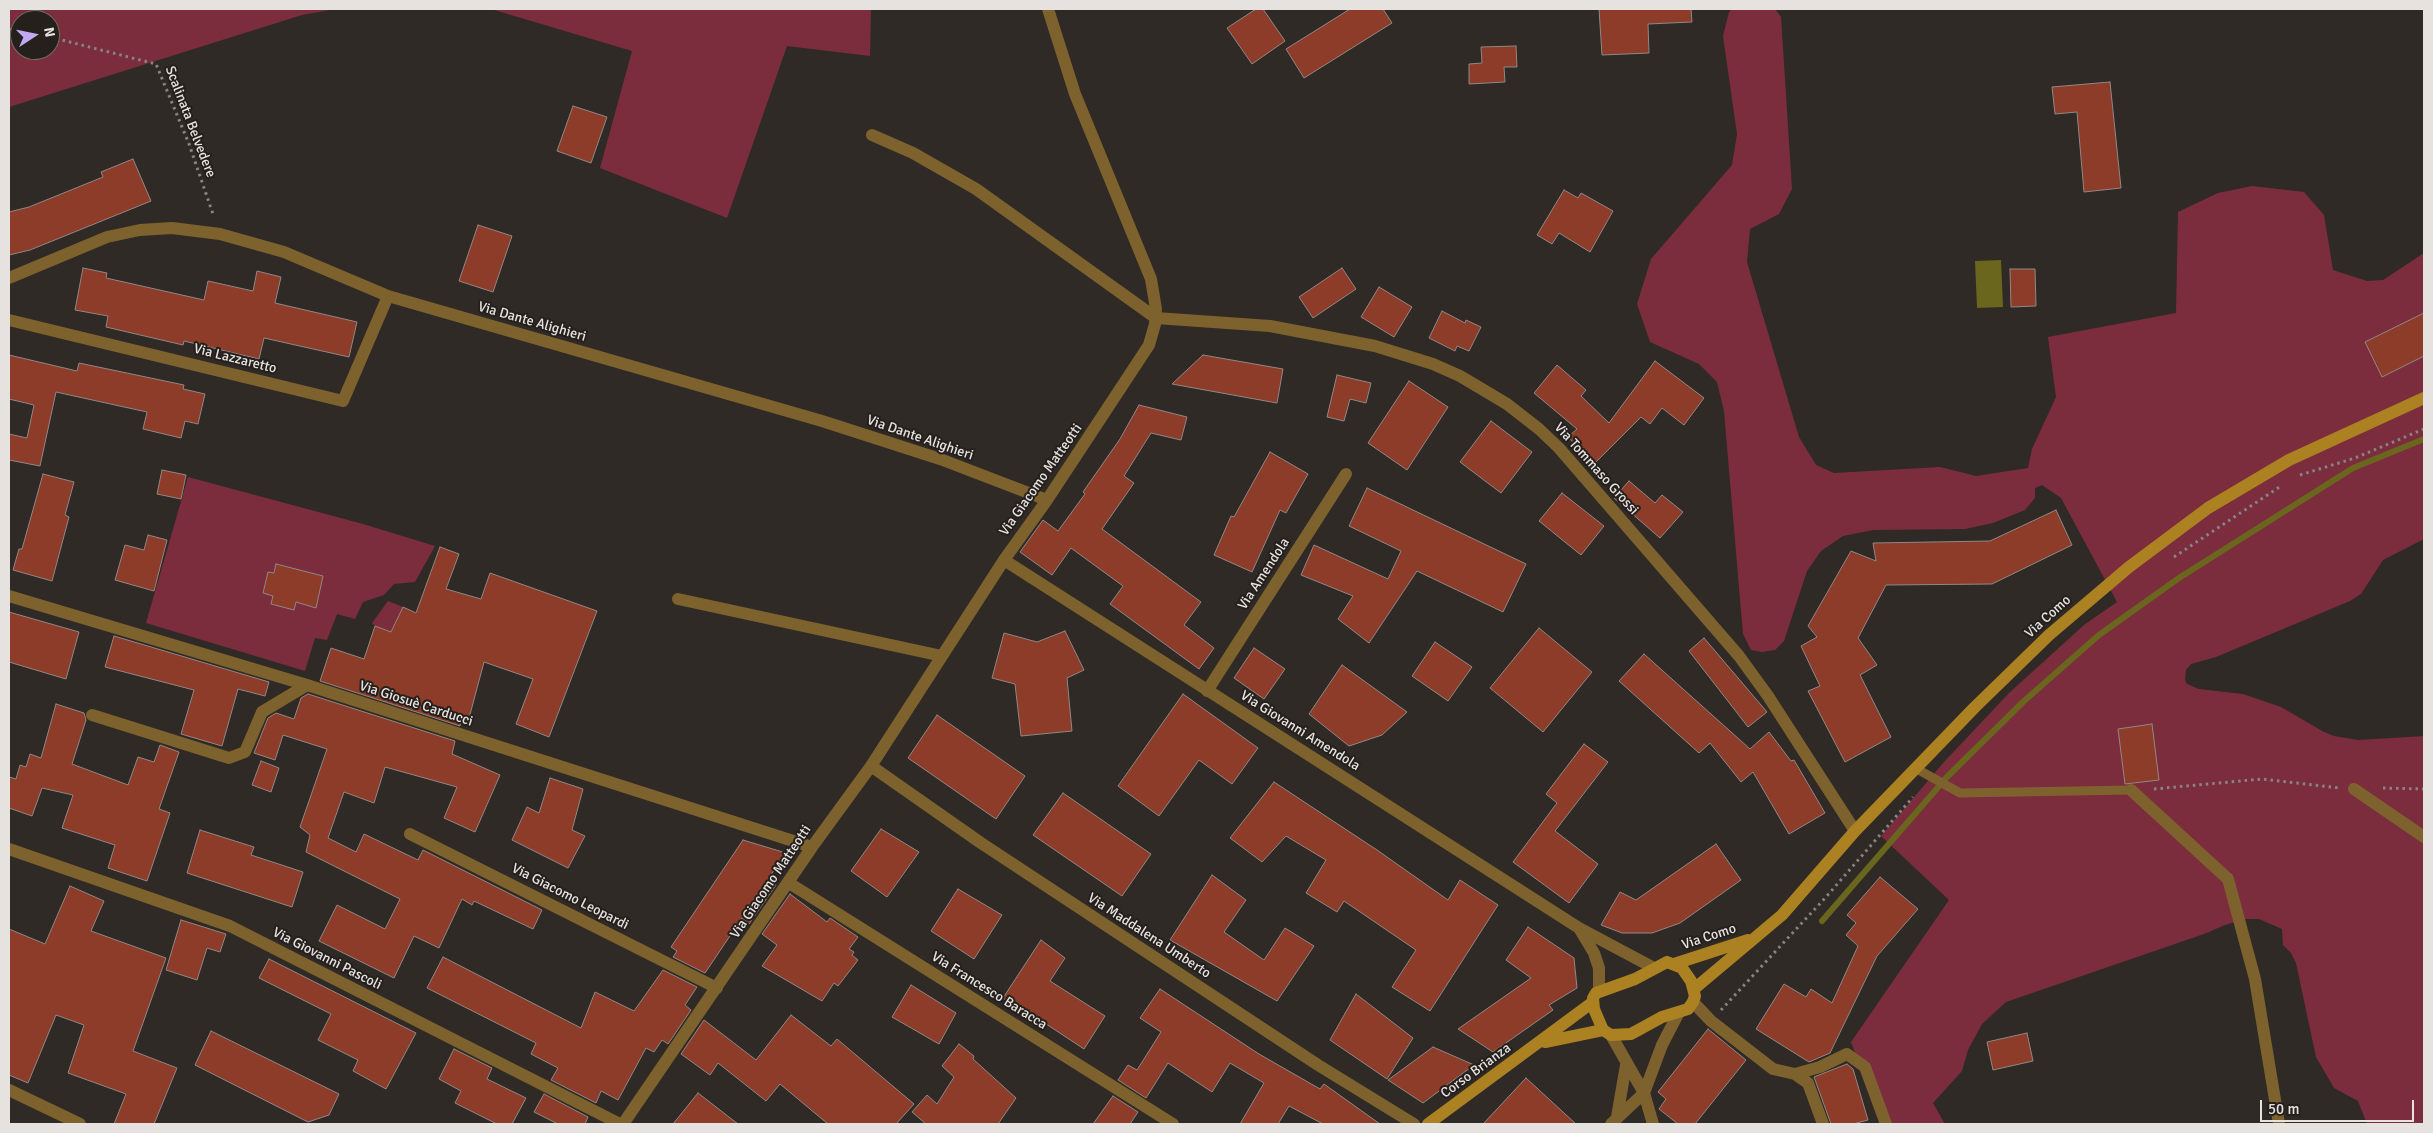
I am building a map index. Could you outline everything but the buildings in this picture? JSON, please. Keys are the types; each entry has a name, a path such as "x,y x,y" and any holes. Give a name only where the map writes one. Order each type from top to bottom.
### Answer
{"main road":[{"name":"Via Como","path":"1678,1014 1688,1009 1694,996 1752,938 1794,903 1855,831 1917,769 1975,706 2049,635 2129,566 2208,508 2289,460 2424,398"},
{"name":"Via Como","path":"1599,991 1635,979 1667,962 1674,964 1752,938"},
{"path":"1674,964 1687,974 1694,996"},
{"name":"Corso Brianza","path":"1428,1124 1541,1043 1592,1002 1599,991"},
{"path":"1592,1002 1607,1033"},
{"name":"Corso Brianza","path":"1541,1043 1607,1033 1631,1034 1654,1020 1678,1014"}],"street":[{"name":"Via Giacomo Matteotti","path":"622,1124 812,847 871,766 1004,560 1047,500 1144,355 1152,337 1156,318 1155,296 1148,271 1075,94 1048,9"},
{"path":"872,135 913,153 976,189 1156,318"},
{"name":"Via Dante Alighieri","path":"9,278 107,238 140,230 172,228 220,234 284,252 388,296 822,421 940,459 1047,500"},
{"name":"Via Lazzaretto","path":"9,320 343,401 388,296"},
{"name":"Via Tommaso Grossi","path":"1156,318 1261,325 1348,340 1433,364 1484,389 1519,412 1553,441 1722,636 1754,677 1855,831"},
{"name":"Via Amendola","path":"1207,691 1346,474"},
{"name":"Via Giovanni Amendola","path":"1004,560 1579,928 1654,968"},
{"name":"Via Giosuè Carducci","path":"9,596 307,685 812,847"},
{"path":"678,599 942,656"},
{"path":"92,715 229,758 246,752 262,712 307,685"},
{"name":"Via Maddalena Umberto","path":"871,766 981,843 1285,1043 1414,1124"},
{"path":"2354,789 2424,837"},
{"path":"2131,790 2228,879 2255,979 2279,1124"},
{"name":"Via Giacomo Leopardi","path":"410,834 717,988"},
{"name":"Via Giovanni Pascoli","path":"9,849 230,926 622,1124"},
{"name":"Via Francesco Baracca","path":"789,883 1174,1124"},
{"name":"Via Giovanni Amendola","path":"1579,928 1594,953 1600,968 1599,991"},
{"path":"1694,996 1711,1021 1773,1069 1794,1074 1808,1083 1823,1124"},
{"path":"1614,1121 1644,1094 1662,1045 1678,1014"},
{"path":"1607,1033 1623,1054 1626,1065 1644,1094 1654,1124"},
{"path":"1794,1074 1820,1067 1847,1054 1865,1067 1886,1124"},
{"path":"1614,1121 1626,1065"},
{"path":"9,1090 80,1124"}],"lane":[{"path":"1917,769 1960,793 2131,790"}],"path":[{"name":"Scalinata Belvedere","path":"60,40 156,64 189,144 220,234"},
{"path":"2296,476 2355,458 2424,429"},
{"path":"2173,557 2288,482"},
{"path":"1711,1021 1826,897 1931,777"},
{"path":"2131,790 2262,779 2354,789 2424,789"}],"shaded area":[{"path":"9,9 335,9 302,15 9,107"},
{"path":"491,9 871,9 870,56 787,46 727,218 600,168 632,51"},
{"path":"1732,9 1775,9 1781,17 1792,189 1779,214 1750,229 1747,262 1799,437 1816,465 1834,473 1940,467 1976,476 2028,468 2032,449 2056,397 2048,337 2176,313 2178,212 2218,193 2252,186 2304,192 2324,215 2333,270 2367,281 2383,280 2424,253 2424,539 2383,560 2361,594 2350,601 2216,657 2191,664 2186,670 2185,680 2187,684 2199,689 2243,694 2281,707 2334,736 2358,740 2424,736 2424,1124 2367,1124 2358,1101 2334,1088 2316,1057 2296,963 2291,953 2283,945 2282,929 2259,919 2245,919 2006,1002 1982,1024 1968,1050 1962,1071 1933,1103 1945,1124 1882,1124 1851,1042 1949,900 1881,836 1944,762 2009,693 2084,625 2117,602 2061,498 2042,485 2035,488 2035,498 2025,510 1993,523 1965,529 1873,530 1843,536 1821,551 1807,571 1784,641 1775,650 1762,652 1751,650 1743,634 1724,411 1717,382 1699,364 1650,342 1637,304 1651,259 1732,165 1737,134 1723,36 1729,12"},
{"path":"2001,260 2003,307 1977,308 1975,261"},
{"path":"188,477 363,524 435,546 415,582 394,584 384,595 363,602 355,619 337,614 327,640 315,638 305,671 146,623","holes":["277,564 323,577 315,607 296,602 294,609 273,596 263,593 268,572 274,573"]},
{"path":"388,601 403,607 394,625 412,639 375,626 372,623"}],"waterway":[{"path":"1822,921 1947,777 2024,701 2099,635 2179,578 2353,468 2424,439"}]}
